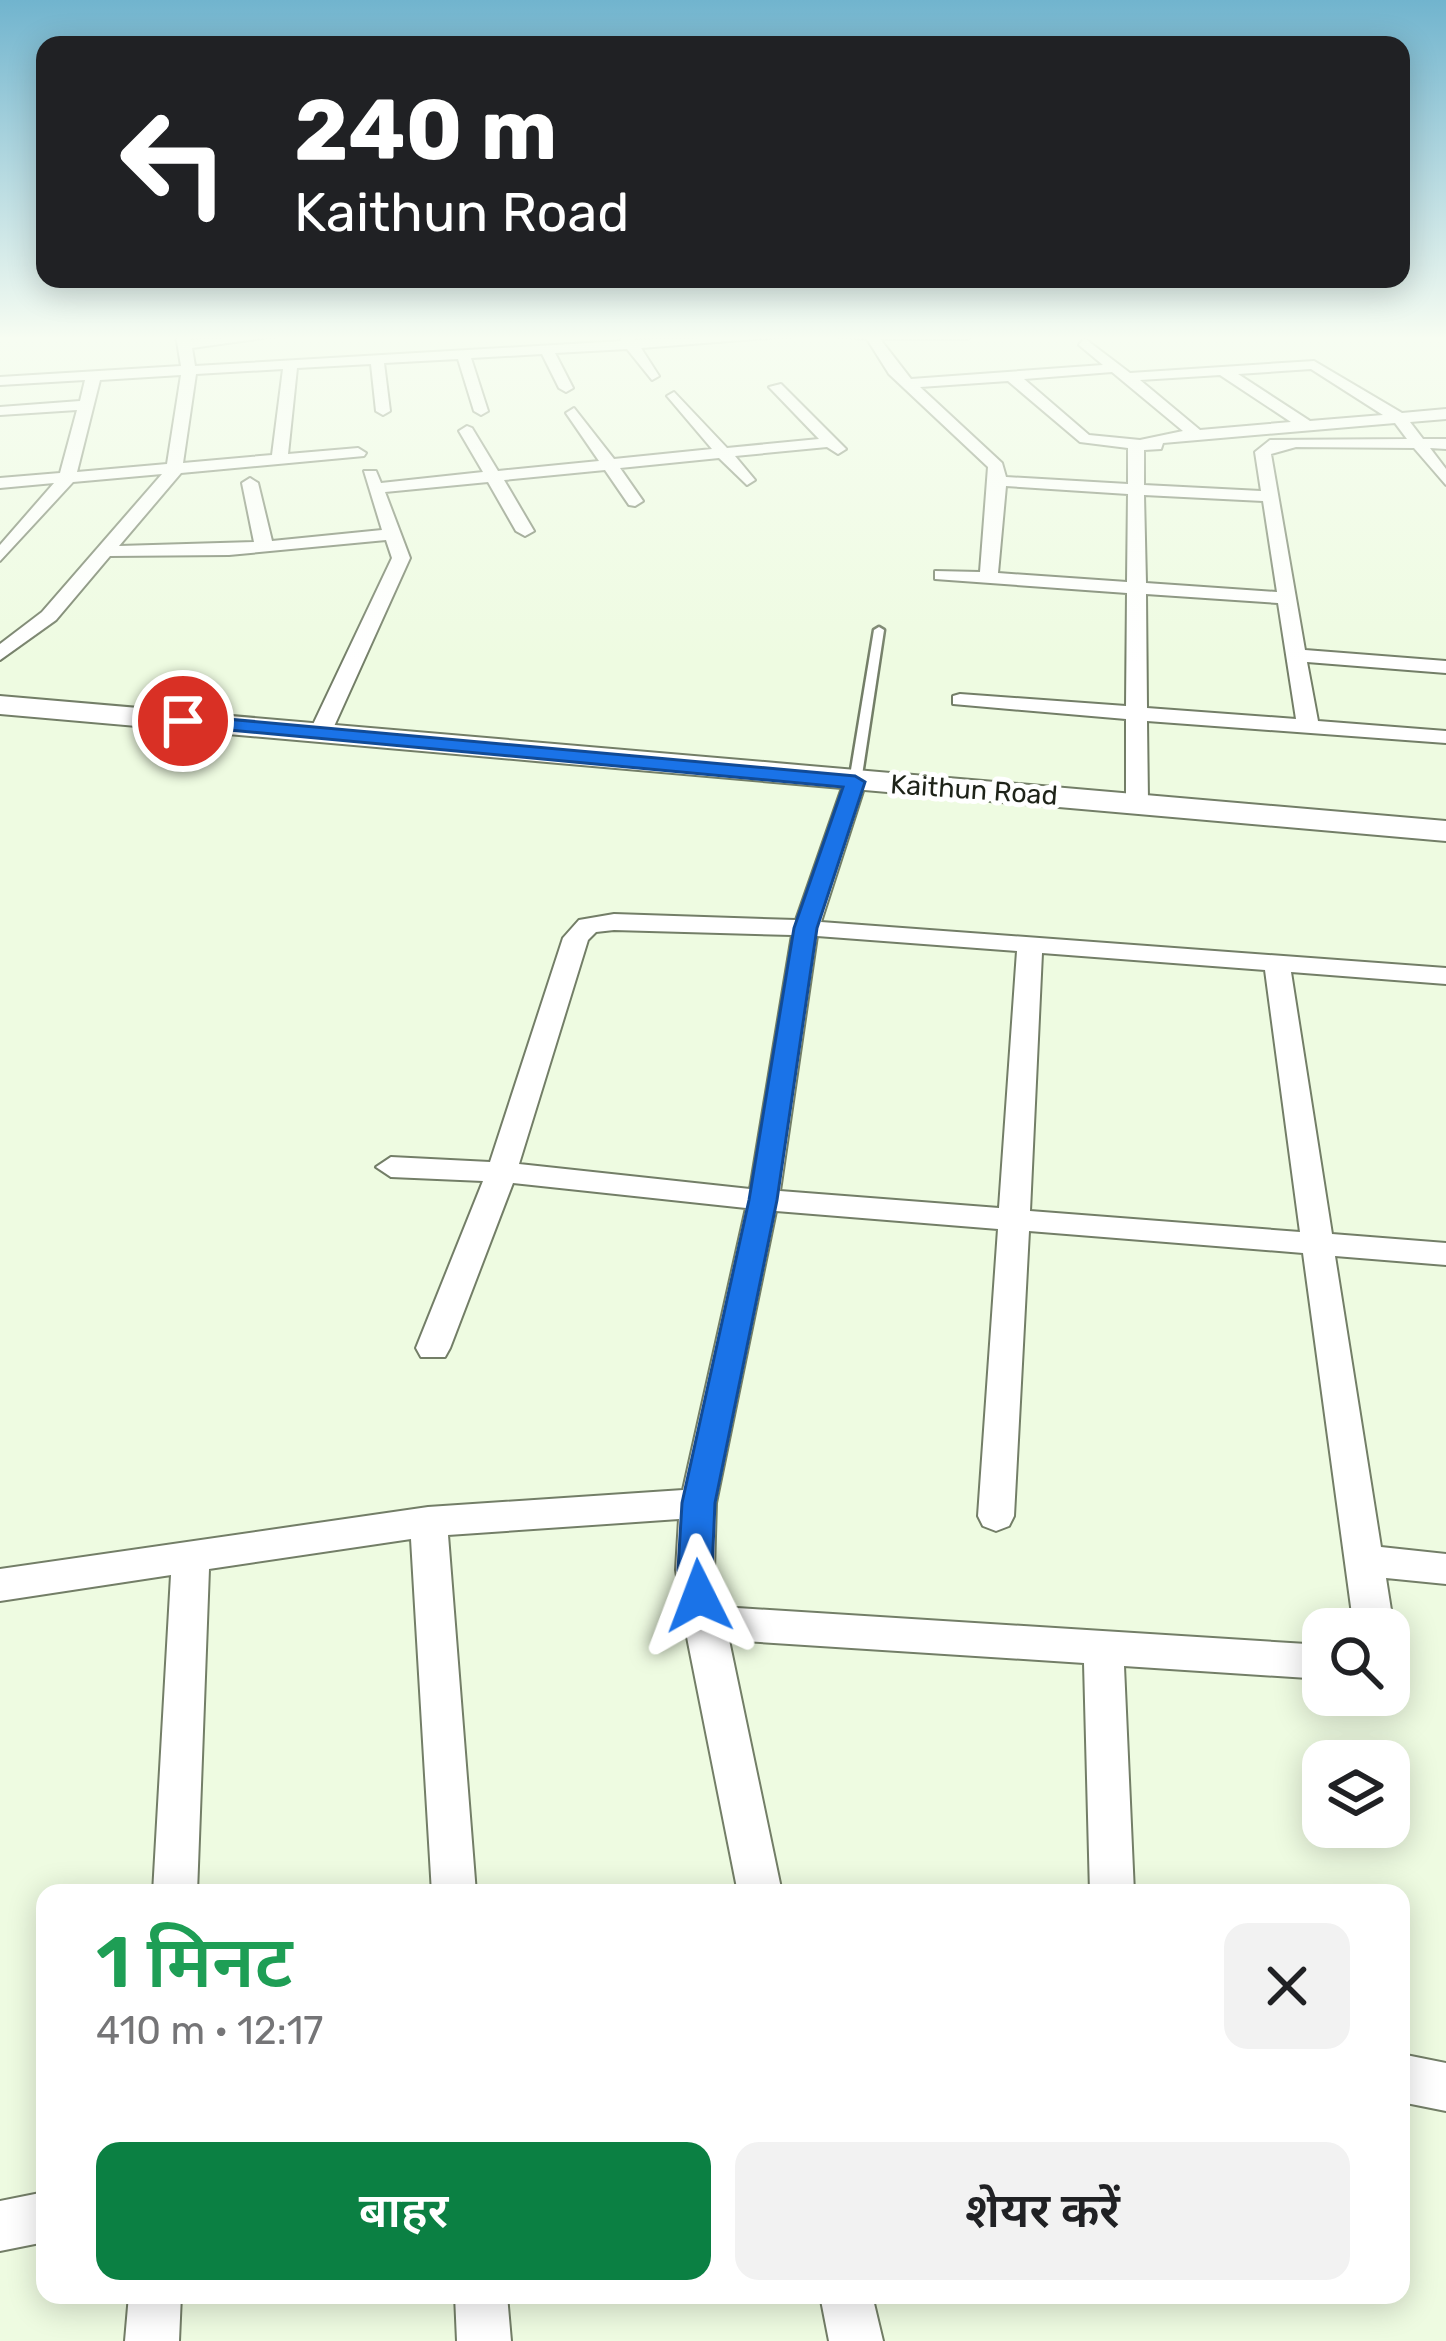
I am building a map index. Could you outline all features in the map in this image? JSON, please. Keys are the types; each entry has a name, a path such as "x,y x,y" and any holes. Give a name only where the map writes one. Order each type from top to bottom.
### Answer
{"street":[{"path":"0,556 67,479 76,444"},
{"path":"0,655 32,632 174,471 178,444"},
{"path":"280,460 283,444"},
{"path":"474,444 525,531"},
{"path":"595,444 635,501"},
{"path":"715,444 747,480"},
{"path":"376,488 723,453 836,447 833,444"},
{"path":"968,444 990,460 998,481 988,579"},
{"path":"1123,444 1263,452 1274,444"},
{"path":"1136,446 1146,444"},
{"path":"1419,444 1445,476"},
{"path":"1136,446 1137,801"},
{"path":"1263,452 1308,726"},
{"path":"0,484 361,454 401,559 320,733"},
{"path":"998,481 1272,497"},
{"path":"250,483 264,546"},
{"path":"103,551 264,546 395,534"},
{"path":"941,575 1289,598"},
{"path":"0,629 32,632"},
{"path":"1298,655 1446,667"},
{"path":"960,700 1446,736"},
{"name":"Kaithun Road","path":"0,705 1446,831"},
{"path":"758,1884 695,1570 698,1503 763,1200 806,928 855,782"},
{"path":"433,1348 502,1172 576,938 588,926 614,922 806,928 1446,976"},
{"path":"996,1516 1030,946"},
{"path":"1277,965 1371,1608"},
{"path":"391,1167 502,1172 763,1200 1446,1254"},
{"path":"0,1585 428,1522 698,1503"},
{"path":"428,1522 453,1884"},
{"path":"175,1884 191,1558"},
{"path":"1367,1561 1446,1569"},
{"path":"704,1622 1302,1661"},
{"path":"1103,1649 1112,1884"},
{"path":"1410,2080 1446,2087"},
{"path":"0,2226 36,2219"},
{"path":"152,2341 154,2304"},
{"path":"482,2304 484,2341"},
{"path":"848,2304 856,2341"}],"lane":[{"path":"855,782 879,630"}],"route":[{"path":"183,721 855,782 806,928 763,1200 698,1503 695,1570 699,1596"}]}
